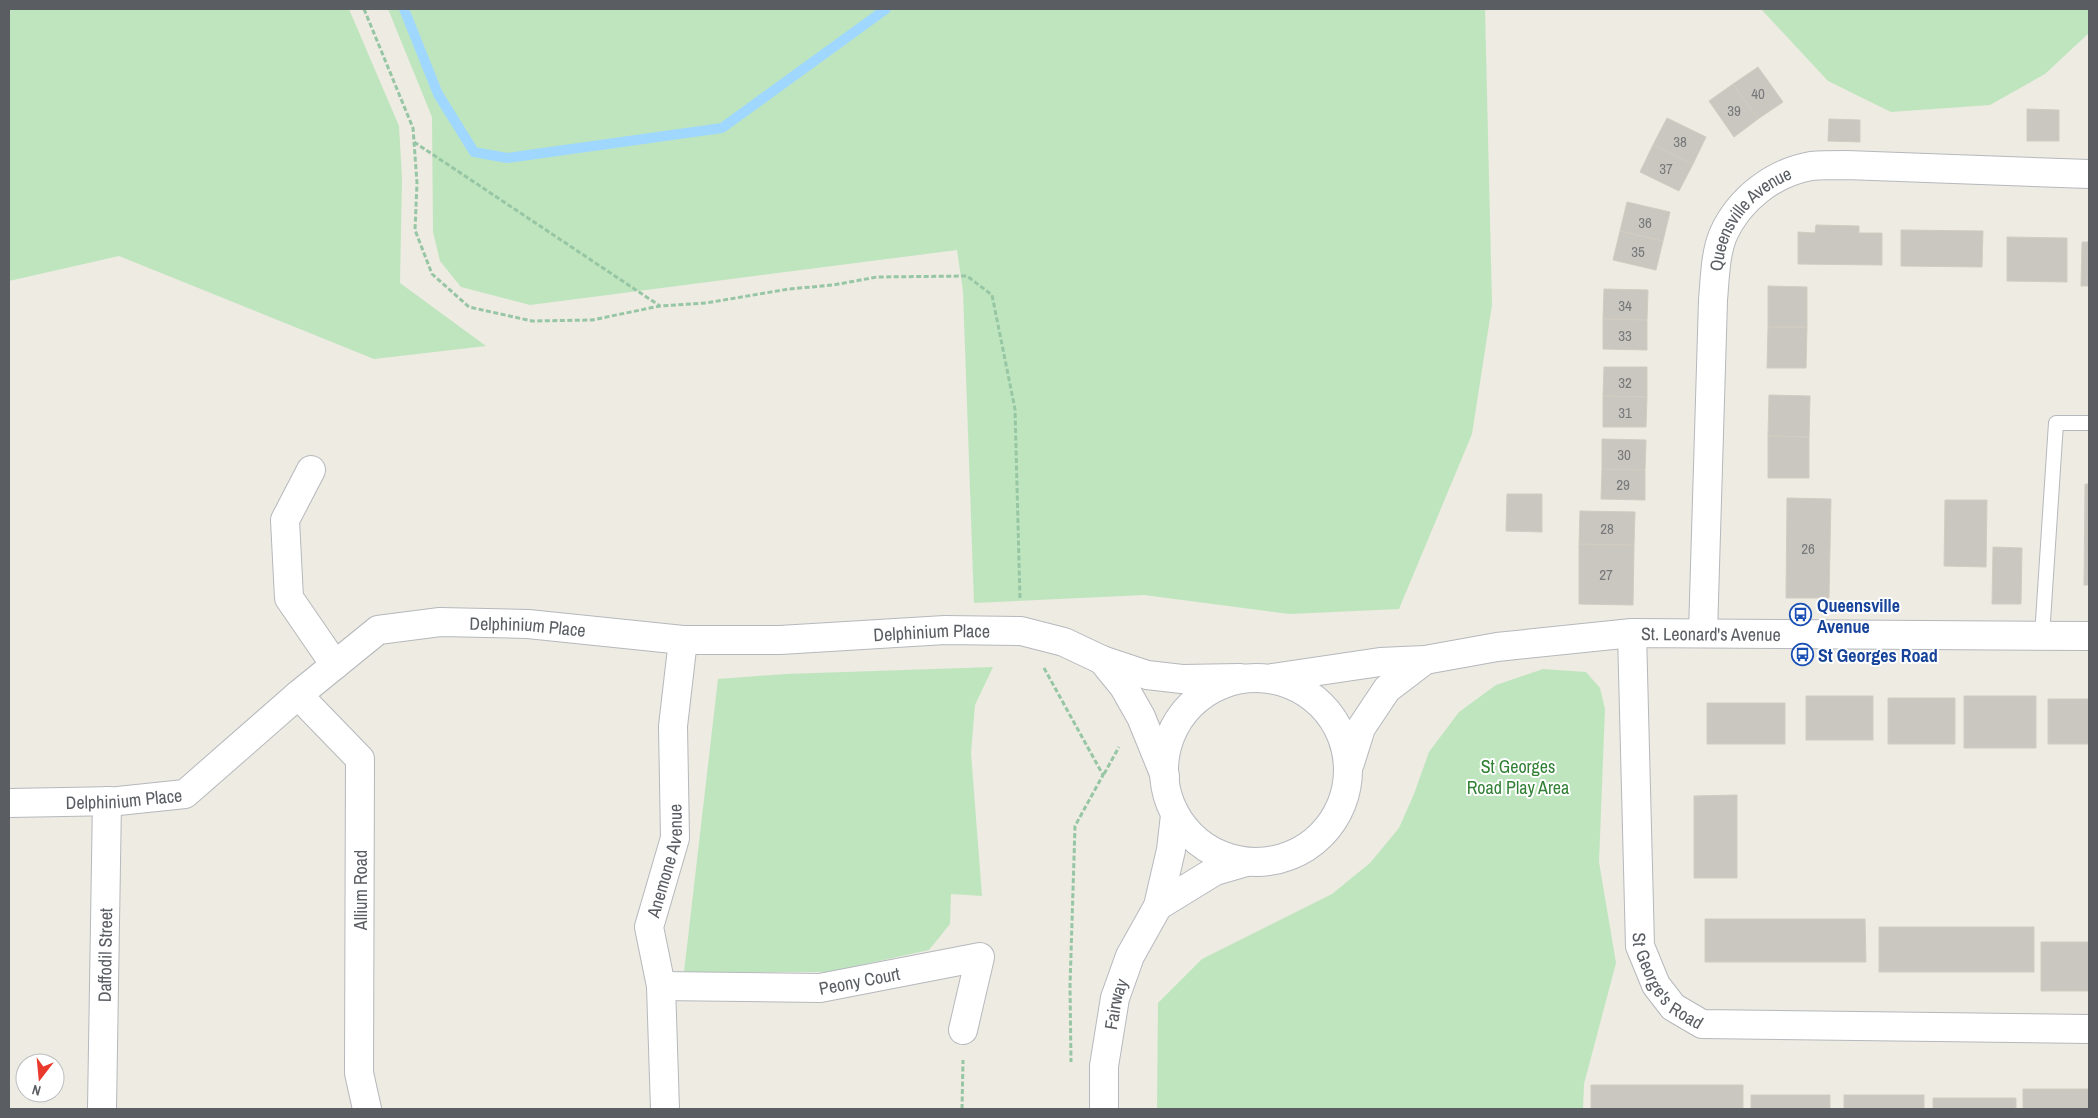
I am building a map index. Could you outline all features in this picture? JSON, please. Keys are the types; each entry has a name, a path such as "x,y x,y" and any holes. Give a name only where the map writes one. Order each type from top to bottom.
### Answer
{"street":[{"name":"Queensville Avenue","path":"1703,633 1716,265 1723,235 1736,212 1757,190 1784,173 1812,166 1846,165 2089,174"},
{"path":"310,470 285,520 289,598 335,665"},
{"name":"Delphinium Place","path":"9,804 107,801 185,794 298,695 378,630 440,622 528,624 683,640 780,640 945,630 1021,631 1064,642 1102,660 1147,675 1182,679 1272,678"},
{"name":"St. Leonard's Avenue","path":"1272,678 1380,662 1426,660 1498,648 1632,633 2089,636"},
{"name":"St George's Road","path":"1632,633 1640,946 1656,985 1672,1007 1702,1024 2089,1029"},
{"name":"Anemone Avenue","path":"665,1109 661,986 650,927 675,838 673,726 683,640"},
{"name":"Delphinium Place","path":"1102,660 1124,687 1141,717 1165,776"},
{"name":"St. Leonard's Avenue","path":"1350,763 1361,728 1387,689 1426,660"},
{"path":"1240,678 1209,689 1185,710 1166,744 1164,785 1175,815 1195,840 1215,853 1246,862 1278,861 1305,850 1329,828 1346,795 1350,763 1345,741 1330,712 1312,695 1272,678"},
{"name":"Allium Road","path":"298,695 360,759 359,1073 367,1109"},
{"name":"Daffodil Street","path":"102,1109 107,801"},
{"name":"Fairway","path":"1104,1109 1104,1066 1114,998 1130,956 1158,906 1171,850 1175,815"},
{"name":"Fairway","path":"1158,906 1215,871 1246,862"},
{"name":"Peony Court","path":"661,986 820,988 980,957 963,1030"}],"lane":[{"path":"2042,636 2056,423 2089,423"}],"path":[{"path":"364,9 413,128 417,183 415,230 432,274 469,307 532,321 592,320 660,306 706,303 876,277 967,276 992,294 1015,409 1020,601"},
{"path":"414,142 660,306"},
{"path":"1039,664 1044,668 1103,774"},
{"path":"1071,1071 1070,986 1076,826 1121,742"},
{"path":"962,1109 963,1030"}],"green space":[{"path":"9,9 349,9 399,126 402,178 400,283 486,346 374,359 119,256 9,281"},
{"path":"388,9 1485,9 1492,305 1472,434 1399,609 1290,614 1144,595 974,603 963,291 957,250 530,305 461,287 440,261 433,232 432,117"},
{"path":"1761,9 2089,9 2089,33 2045,74 1990,105 1891,112 1828,81"},
{"path":"993,667 975,705 971,753 982,896 951,894 950,924 929,950 829,972 684,972 718,679 786,674"},
{"name":"St Georges Road Play Area","path":"1543,669 1586,672 1600,688 1605,709 1599,862 1616,963 1584,1084 1583,1109 1157,1109 1158,1003 1202,959 1332,894 1370,863 1399,828 1429,752 1459,712 1496,685"}],"building":[{"path":"1758,67 1783,102 1758,119 1733,84"},
{"path":"1733,84 1758,119 1734,137 1709,101"},
{"path":"2027,109 2059,110 2059,141 2027,141"},
{"path":"1667,118 1706,137 1693,164 1653,145"},
{"path":"1829,119 1860,120 1860,142 1828,141"},
{"path":"1653,145 1693,164 1679,191 1640,172"},
{"path":"1627,202 1670,212 1663,241 1620,231"},
{"path":"1816,225 1859,226 1859,233 1882,233 1882,265 1798,264 1798,232 1815,233"},
{"path":"1901,230 1983,231 1982,267 1901,266"},
{"path":"1620,231 1663,241 1656,270 1613,260"},
{"path":"2007,237 2067,238 2067,282 2007,281"},
{"path":"2082,242 2089,242 2089,286 2081,286"},
{"path":"1768,286 1807,287 1807,327 1768,327"},
{"path":"1604,289 1648,290 1647,320 1603,319"},
{"path":"1603,319 1647,320 1647,350 1603,349"},
{"path":"1768,327 1807,327 1806,368 1767,368"},
{"path":"1604,367 1647,367 1647,397 1603,396"},
{"path":"1769,395 1810,396 1809,437 1768,436"},
{"path":"1603,396 1647,397 1646,427 1603,427"},
{"path":"1768,436 1809,437 1809,478 1768,478"},
{"path":"1602,439 1646,440 1645,470 1602,469"},
{"path":"1602,469 1645,470 1645,500 1601,499"},
{"path":"2085,484 2089,484 2089,585 2084,585"},
{"path":"1507,494 1542,494 1542,532 1506,531"},
{"path":"1787,498 1831,499 1829,598 1786,598"},
{"path":"1945,500 1987,500 1986,567 1944,566"},
{"path":"1580,511 1635,512 1634,545 1579,544"},
{"path":"1579,544 1634,545 1633,605 1579,604"},
{"path":"1993,547 2022,548 2021,604 1992,604"},
{"path":"1806,696 1873,696 1873,740 1806,740"},
{"path":"1964,696 2036,696 2036,748 1964,748"},
{"path":"1888,698 1955,698 1955,744 1888,744"},
{"path":"2048,699 2089,699 2089,744 2048,744"},
{"path":"1707,703 1785,703 1785,744 1707,744"},
{"path":"1737,795 1737,878 1694,878 1694,796"},
{"path":"1705,919 1865,919 1866,962 1705,962"},
{"path":"1879,927 2034,927 2034,972 1879,972"},
{"path":"2041,942 2089,942 2089,991 2041,991"},
{"path":"1591,1085 1743,1085 1743,1109 1591,1109"},
{"path":"2023,1089 2089,1089 2089,1109 2023,1109"},
{"path":"1751,1095 1830,1095 1830,1109 1751,1109"},
{"path":"1844,1095 1924,1095 1924,1109 1844,1109"},
{"path":"1933,1098 2016,1098 2016,1109 1933,1109"}],"waterway":[{"path":"404,9 438,94 474,152 507,158 722,128 886,9"}],"place":[{"name":"Queensville Avenue","path":"1801,615"},
{"name":"St Georges Road","path":"1802,655"}]}
